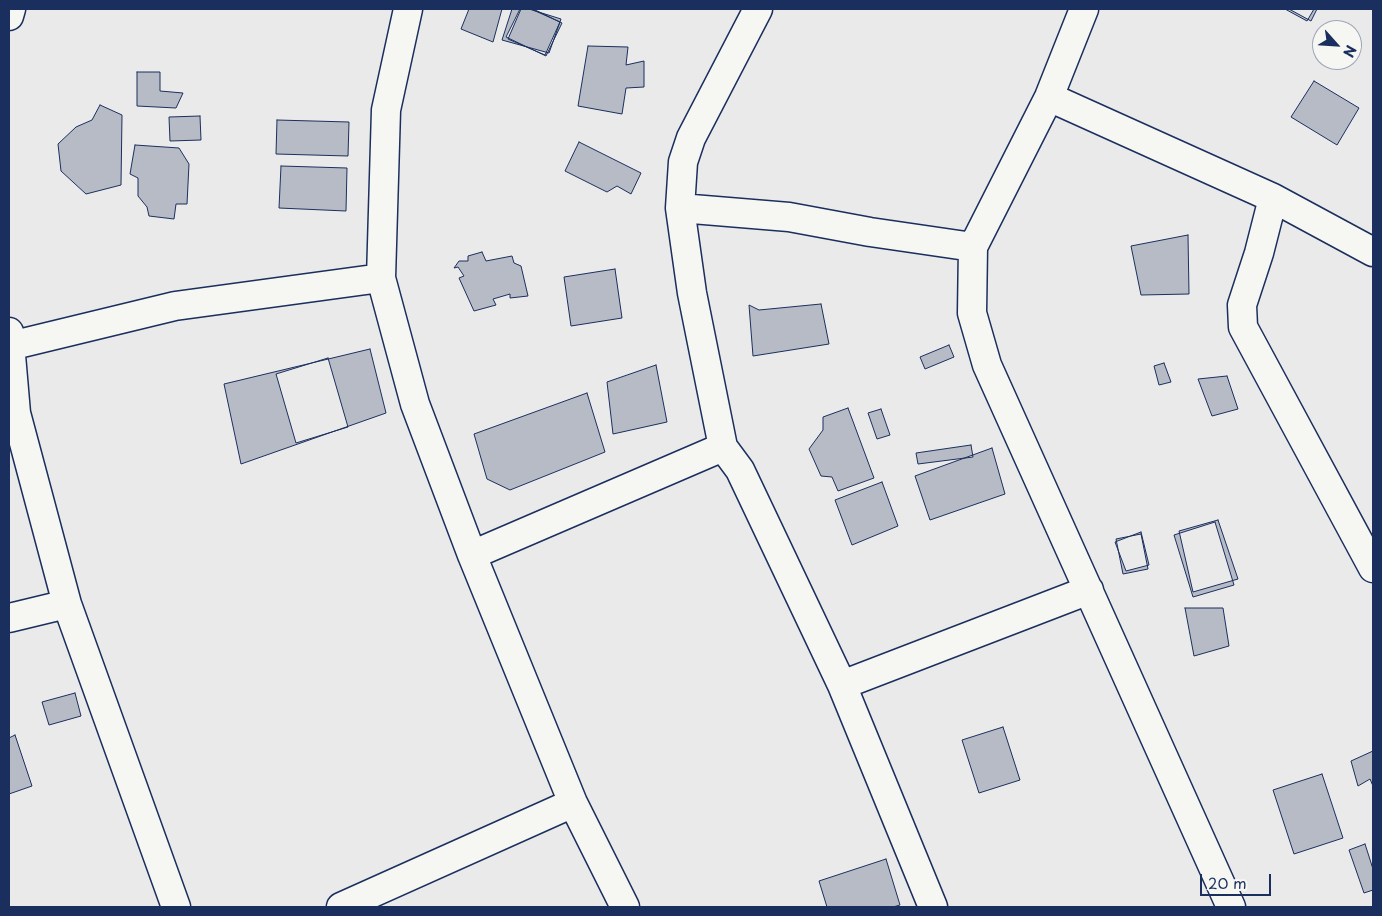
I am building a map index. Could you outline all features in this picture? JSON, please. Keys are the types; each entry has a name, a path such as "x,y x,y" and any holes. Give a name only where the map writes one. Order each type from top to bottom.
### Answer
{"street":[{"path":"9,16 11,9"},
{"path":"408,9 386,110 382,278 414,404 472,555 573,803 625,907"},
{"path":"758,9 691,138 683,162 680,208 692,293 723,447 740,470 842,686 933,907"},
{"path":"1084,9 1049,97 974,247 972,313 987,365 1231,907"},
{"path":"1049,97 1273,198 1373,252"},
{"path":"1273,198 1259,253 1242,305 1244,327 1373,568"},
{"path":"680,208 789,217 870,232 974,247"},
{"path":"176,907 67,604 16,413 9,339 175,306 382,278"},
{"path":"472,555 723,447"},
{"path":"842,686 1089,590"},
{"path":"9,618 67,604"},
{"path":"341,907 573,803"}],"building":[{"path":"469,9 502,9 493,42 461,29"},
{"path":"512,9 529,9 561,19 549,53 502,40"},
{"path":"520,9 533,9 562,23 546,56 506,37"},
{"path":"521,9 531,9 560,22 545,55 508,39"},
{"path":"1285,9 1314,9 1307,21"},
{"path":"1289,9 1317,9 1311,21"},
{"path":"588,46 628,47 626,65 644,61 644,87 626,88 622,114 578,106"},
{"path":"137,72 160,72 160,91 183,93 176,108 137,106"},
{"path":"1314,81 1359,108 1337,145 1291,117"},
{"path":"100,105 122,115 121,185 86,194 61,171 58,144 76,127 92,120"},
{"path":"200,116 201,140 170,141 169,117"},
{"path":"277,120 349,122 348,156 276,154"},
{"path":"579,142 641,173 631,194 617,186 607,192 565,171"},
{"path":"135,145 179,148 189,164 187,204 176,204 174,219 149,216 147,207 138,196 138,178 130,174"},
{"path":"281,166 347,168 346,211 279,208"},
{"path":"1188,235 1189,294 1141,295 1131,246"},
{"path":"482,252 486,261 512,256 514,263 521,266 528,296 510,298 510,294 493,299 496,305 474,311 459,278 464,276 458,267 454,268 459,261 468,261 468,256"},
{"path":"615,269 622,318 571,326 564,277"},
{"path":"821,304 829,344 753,356 749,305 759,310"},
{"path":"949,345 954,357 925,369 920,357"},
{"path":"370,349 386,413 241,464 224,384"},
{"path":"328,358 348,427 296,443 276,374"},
{"path":"1164,363 1171,382 1159,385 1154,366"},
{"path":"656,365 667,422 613,434 607,382"},
{"path":"1227,376 1238,409 1212,416 1198,379"},
{"path":"587,393 605,452 510,490 487,479 474,434"},
{"path":"848,408 874,478 838,491 832,477 821,476 809,449 823,430 823,417"},
{"path":"881,409 890,435 877,439 868,413"},
{"path":"971,445 973,457 918,464 916,453"},
{"path":"992,448 1005,494 930,520 915,476"},
{"path":"882,482 898,526 852,545 835,500"},
{"path":"1218,520 1238,579 1193,592 1179,531"},
{"path":"1215,522 1234,585 1193,597 1174,535"},
{"path":"1141,532 1149,565 1126,571 1115,542"},
{"path":"1141,534 1148,569 1123,574 1116,539"},
{"path":"1185,608 1223,608 1229,646 1194,656"},
{"path":"75,693 81,716 49,725 42,702"},
{"path":"1003,727 1020,780 979,793 962,740"},
{"path":"15,735 32,786 9,794 9,738"},
{"path":"1373,751 1373,786 1370,779 1358,786 1351,761"},
{"path":"1322,774 1343,838 1294,854 1273,790"},
{"path":"1365,844 1373,869 1373,890 1364,893 1349,850"},
{"path":"886,859 900,905 893,907 827,907 819,881"}]}
